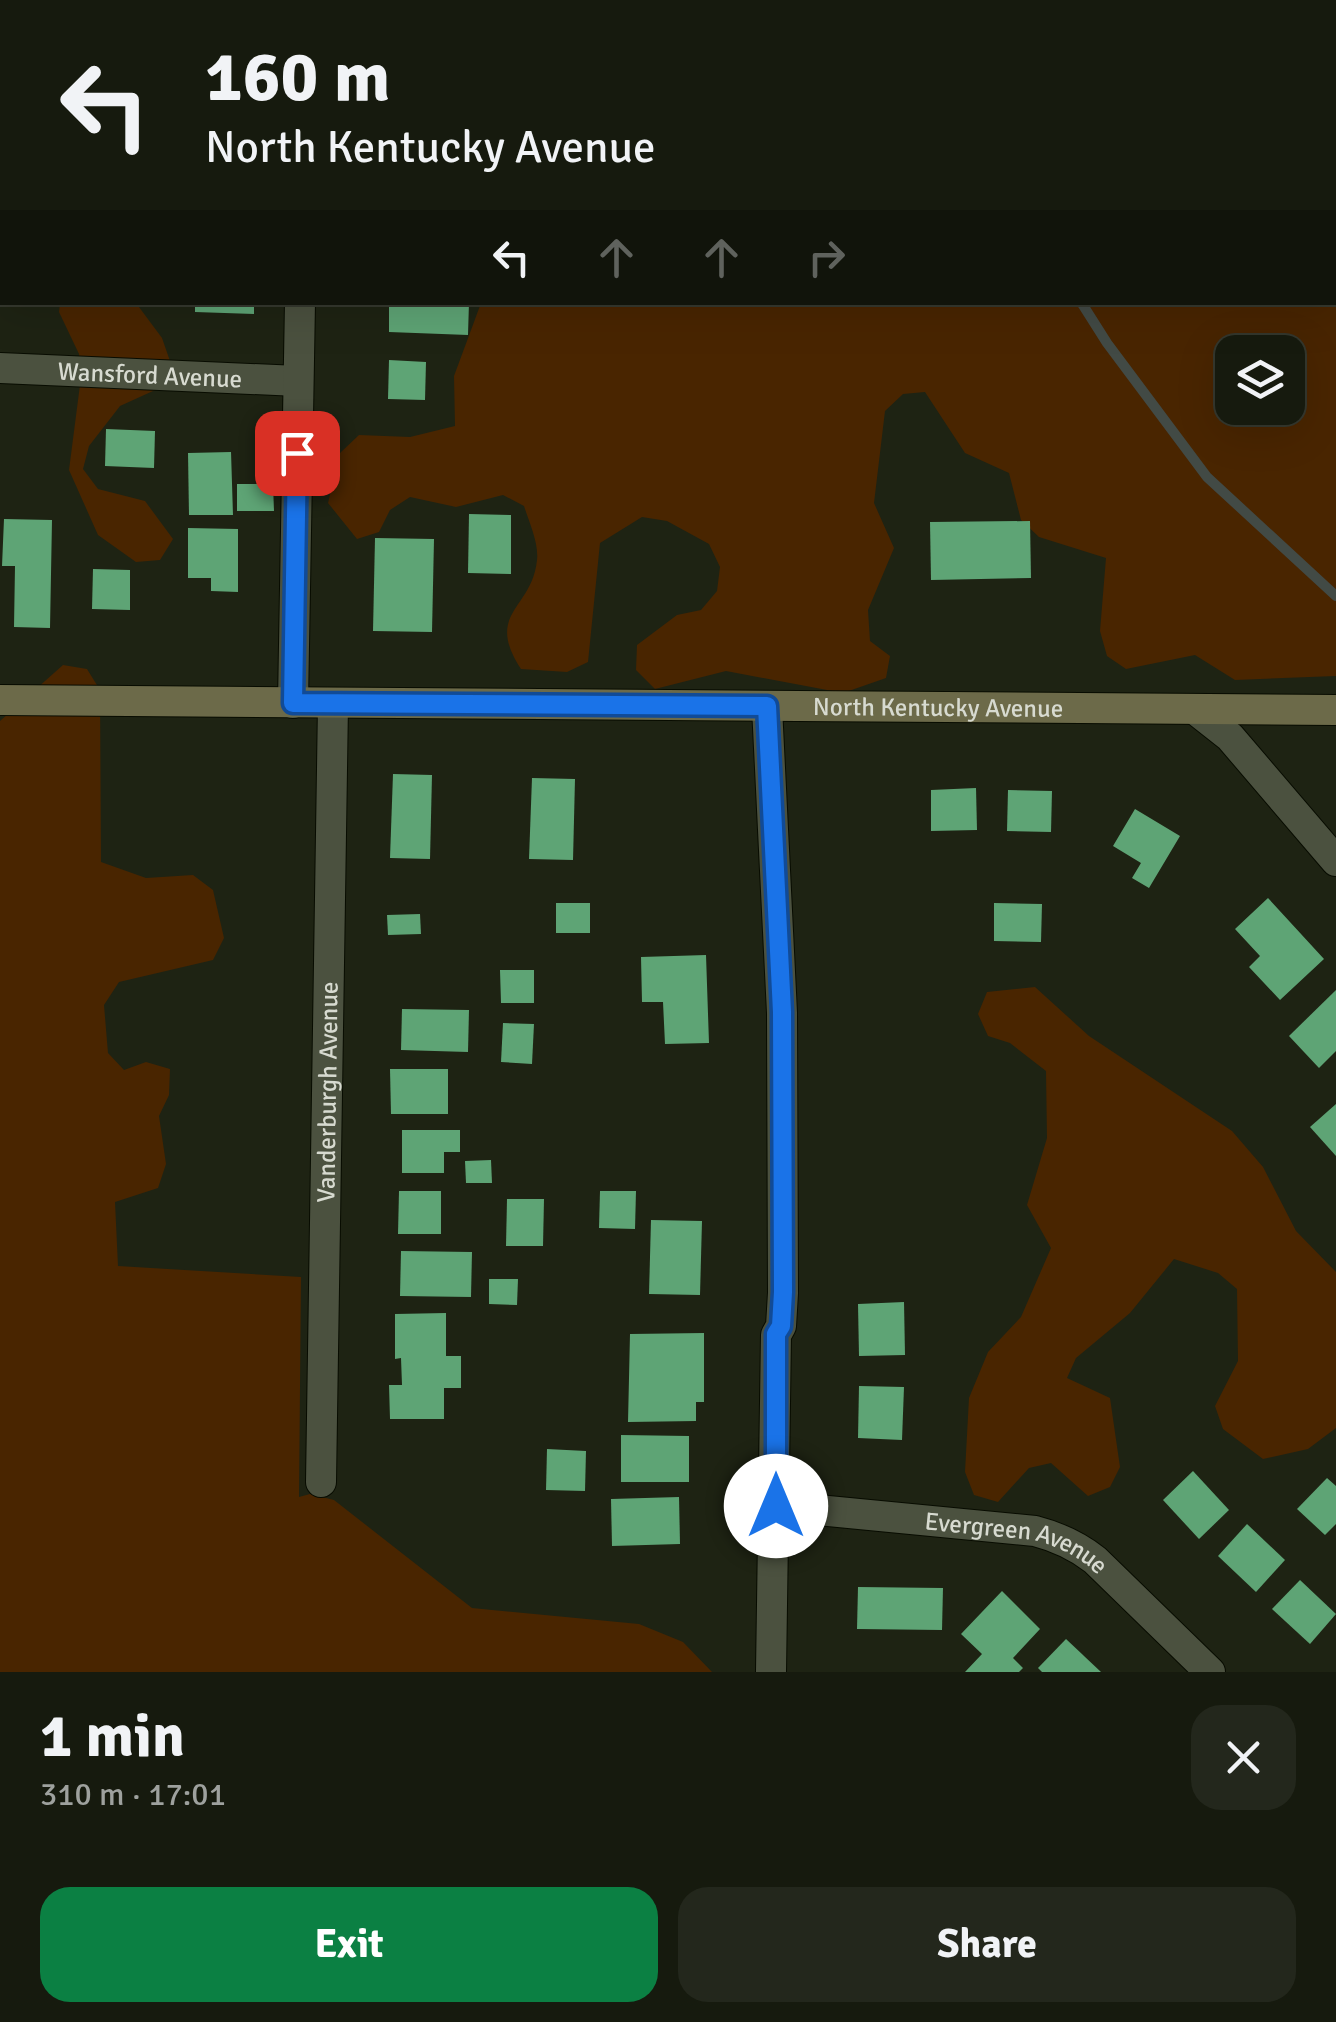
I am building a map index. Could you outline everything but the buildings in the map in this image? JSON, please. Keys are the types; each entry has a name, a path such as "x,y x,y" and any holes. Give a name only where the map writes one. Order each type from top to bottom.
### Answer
{"street":[{"path":"293,703 300,305"},
{"name":"Wansford Avenue","path":"0,368 298,382"},
{"name":"North Kentucky Avenue","path":"0,700 1336,710"},
{"name":"Vanderburgh Avenue","path":"320,1482 333,704"},
{"path":"767,706 782,1012 783,1292 781,1326 776,1334 771,1672"},
{"path":"1197,711 1230,737 1336,861"},
{"name":"Evergreen Avenue","path":"776,1506 1056,1536 1095,1560 1210,1672"}],"shaded area":[{"path":"60,305 137,305 162,338 170,361 164,386 120,406 89,446 83,469 98,489 145,501 173,539 160,560 136,562 98,535 69,470 81,377 79,354 59,312"},
{"path":"480,305 1336,305 1336,676 1235,680 1195,655 1126,669 1107,656 1100,631 1106,558 1039,537 1021,520 1009,473 965,453 925,392 903,394 885,411 874,503 894,548 868,610 870,641 890,656 886,678 843,693 726,671 655,689 636,670 637,645 677,615 701,610 717,591 720,567 709,544 667,521 642,517 600,543 588,662 567,672 521,669 507,635 508,623 533,577 537,560 524,506 503,495 456,507 410,497 390,510 379,532 357,539 328,503 340,453 359,435 410,437 455,426 454,376"},
{"path":"63,665 87,669 100,690 101,862 146,878 193,875 213,890 224,938 213,960 119,982 104,1005 108,1053 124,1070 146,1062 170,1069 169,1095 159,1116 166,1164 158,1188 115,1202 118,1266 301,1277 299,1497 310,1494 334,1500 472,1608 639,1624 683,1642 712,1672 0,1672 0,721"},
{"path":"1035,987 1089,1036 1232,1131 1263,1167 1296,1231 1336,1272 1336,1428 1308,1449 1263,1459 1223,1429 1215,1406 1238,1361 1237,1289 1218,1273 1174,1259 1130,1313 1076,1358 1067,1378 1110,1398 1120,1467 1110,1487 1088,1496 1051,1463 1029,1468 998,1502 974,1495 965,1472 969,1398 988,1352 1021,1317 1051,1248 1027,1205 1047,1138 1046,1071 1010,1043 988,1036 978,1014 987,992"}],"waterway":[{"path":"1083,305 1207,477 1336,596"}],"route":[{"path":"297,453 293,703 767,706 782,1012 783,1292 781,1326 776,1334 776,1506"}]}
